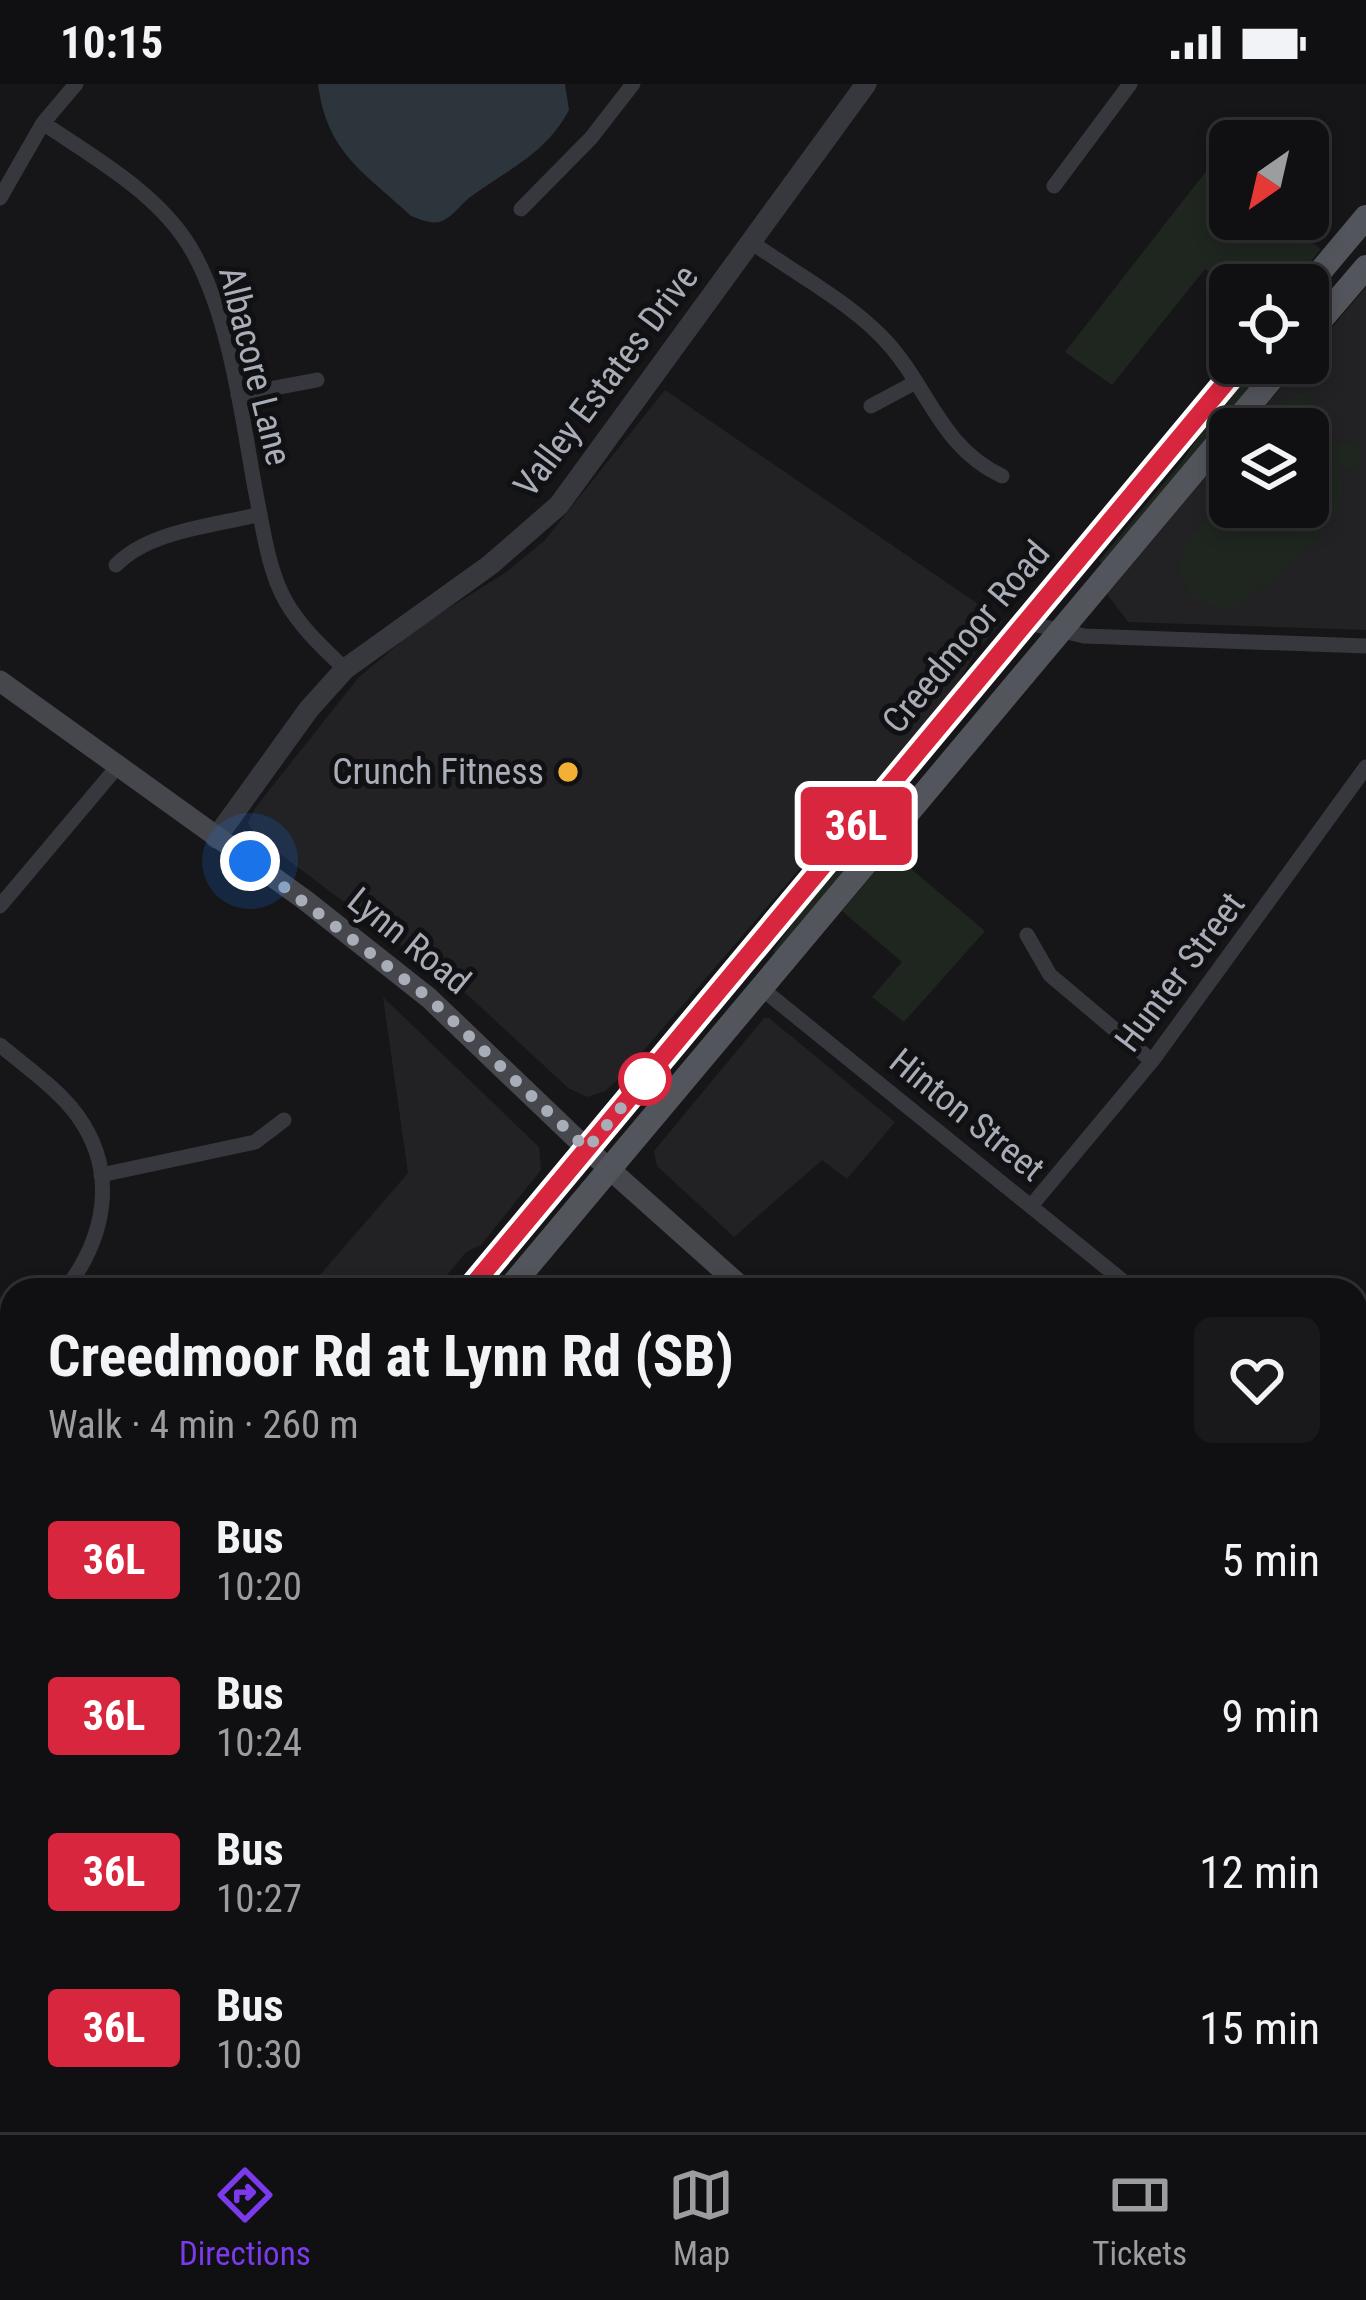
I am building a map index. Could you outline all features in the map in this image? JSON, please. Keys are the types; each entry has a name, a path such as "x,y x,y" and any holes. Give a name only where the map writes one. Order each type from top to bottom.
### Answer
{"main road":[{"path":"1326,264 1366,217"},
{"path":"1329,310 1366,267"},
{"name":"Creedmoor Road","path":"479,1278 1225,384"},
{"name":"Creedmoor Road","path":"518,1278 1267,384"},
{"name":"Lynn Road","path":"0,681 305,900 429,998 732,1278"}],"street":[{"path":"0,198 43,123 76,84"},
{"path":"520,209 592,138 634,84"},
{"name":"Valley Estates Drive","path":"217,838 309,710 345,669 490,565 549,516 866,84"},
{"path":"1054,187 1130,84"},
{"name":"Albacore Lane","path":"43,123 141,194 194,254 214,304 238,395 260,514 283,597 345,669"},
{"path":"751,242 876,330 905,361 947,433 974,462 1002,476"},
{"path":"238,395 317,380"},
{"path":"871,406 916,382"},
{"path":"116,565 148,542 260,514"},
{"path":"1024,622 1106,637 1366,646"},
{"path":"0,906 118,766"},
{"name":"Hunter Street","path":"1031,1206 1152,1061 1366,767"},
{"path":"1027,935 1050,975 1152,1061"},
{"name":"Hinton Street","path":"761,988 1120,1278"},
{"path":"0,1045 79,1117 101,1175 103,1210 98,1235 74,1278"},
{"path":"101,1175 255,1142 284,1120"}],"shaded area":[{"path":"318,84 565,84 569,110 538,150 447,218 432,222 411,216 350,159 330,127"},
{"path":"1207,170 1209,240 1308,240 1321,249 1308,264 1209,264 1209,272 1205,269 1112,385 1065,352"},
{"path":"1366,287 1366,630 1128,622 1107,594 1209,473 1209,528 1329,528 1329,408 1264,408 1284,384 1329,384 1329,331"},
{"path":"1236,384 1254,384 1234,408 1217,408"},
{"path":"665,390 1003,621 975,653 956,687 620,1078 605,1091 587,1097 568,1088 470,997 255,835 248,823 359,677 420,626 505,573 545,540"},
{"path":"1302,393 1309,402 1307,408 1279,408"},
{"path":"1209,420 1209,438 1103,564 1099,561 1184,459"},
{"path":"1349,441 1358,446 1361,459 1352,469 1336,467 1342,494 1329,520 1329,460 1335,445"},
{"path":"1209,517 1209,528 1323,528 1234,608 1210,605 1184,583 1180,561 1184,548"},
{"path":"972,700 975,703 891,804 859,855 777,954 773,951 833,867"},
{"path":"891,852 985,931 904,1022 872,997 902,962 842,911"},
{"path":"383,997 539,1147 541,1170 481,1245 466,1252 447,1278 317,1278 408,1173"},
{"path":"764,1018 895,1122 847,1179 822,1160 734,1237 657,1166 654,1151"}],"bus line":[{"name":"36L","path":"479,1278 1224,384"}],"place":[{"name":"Crunch Fitness","path":"568,772"}],"route":[{"path":"250,861 429,998 587,1149 645,1079"}]}
